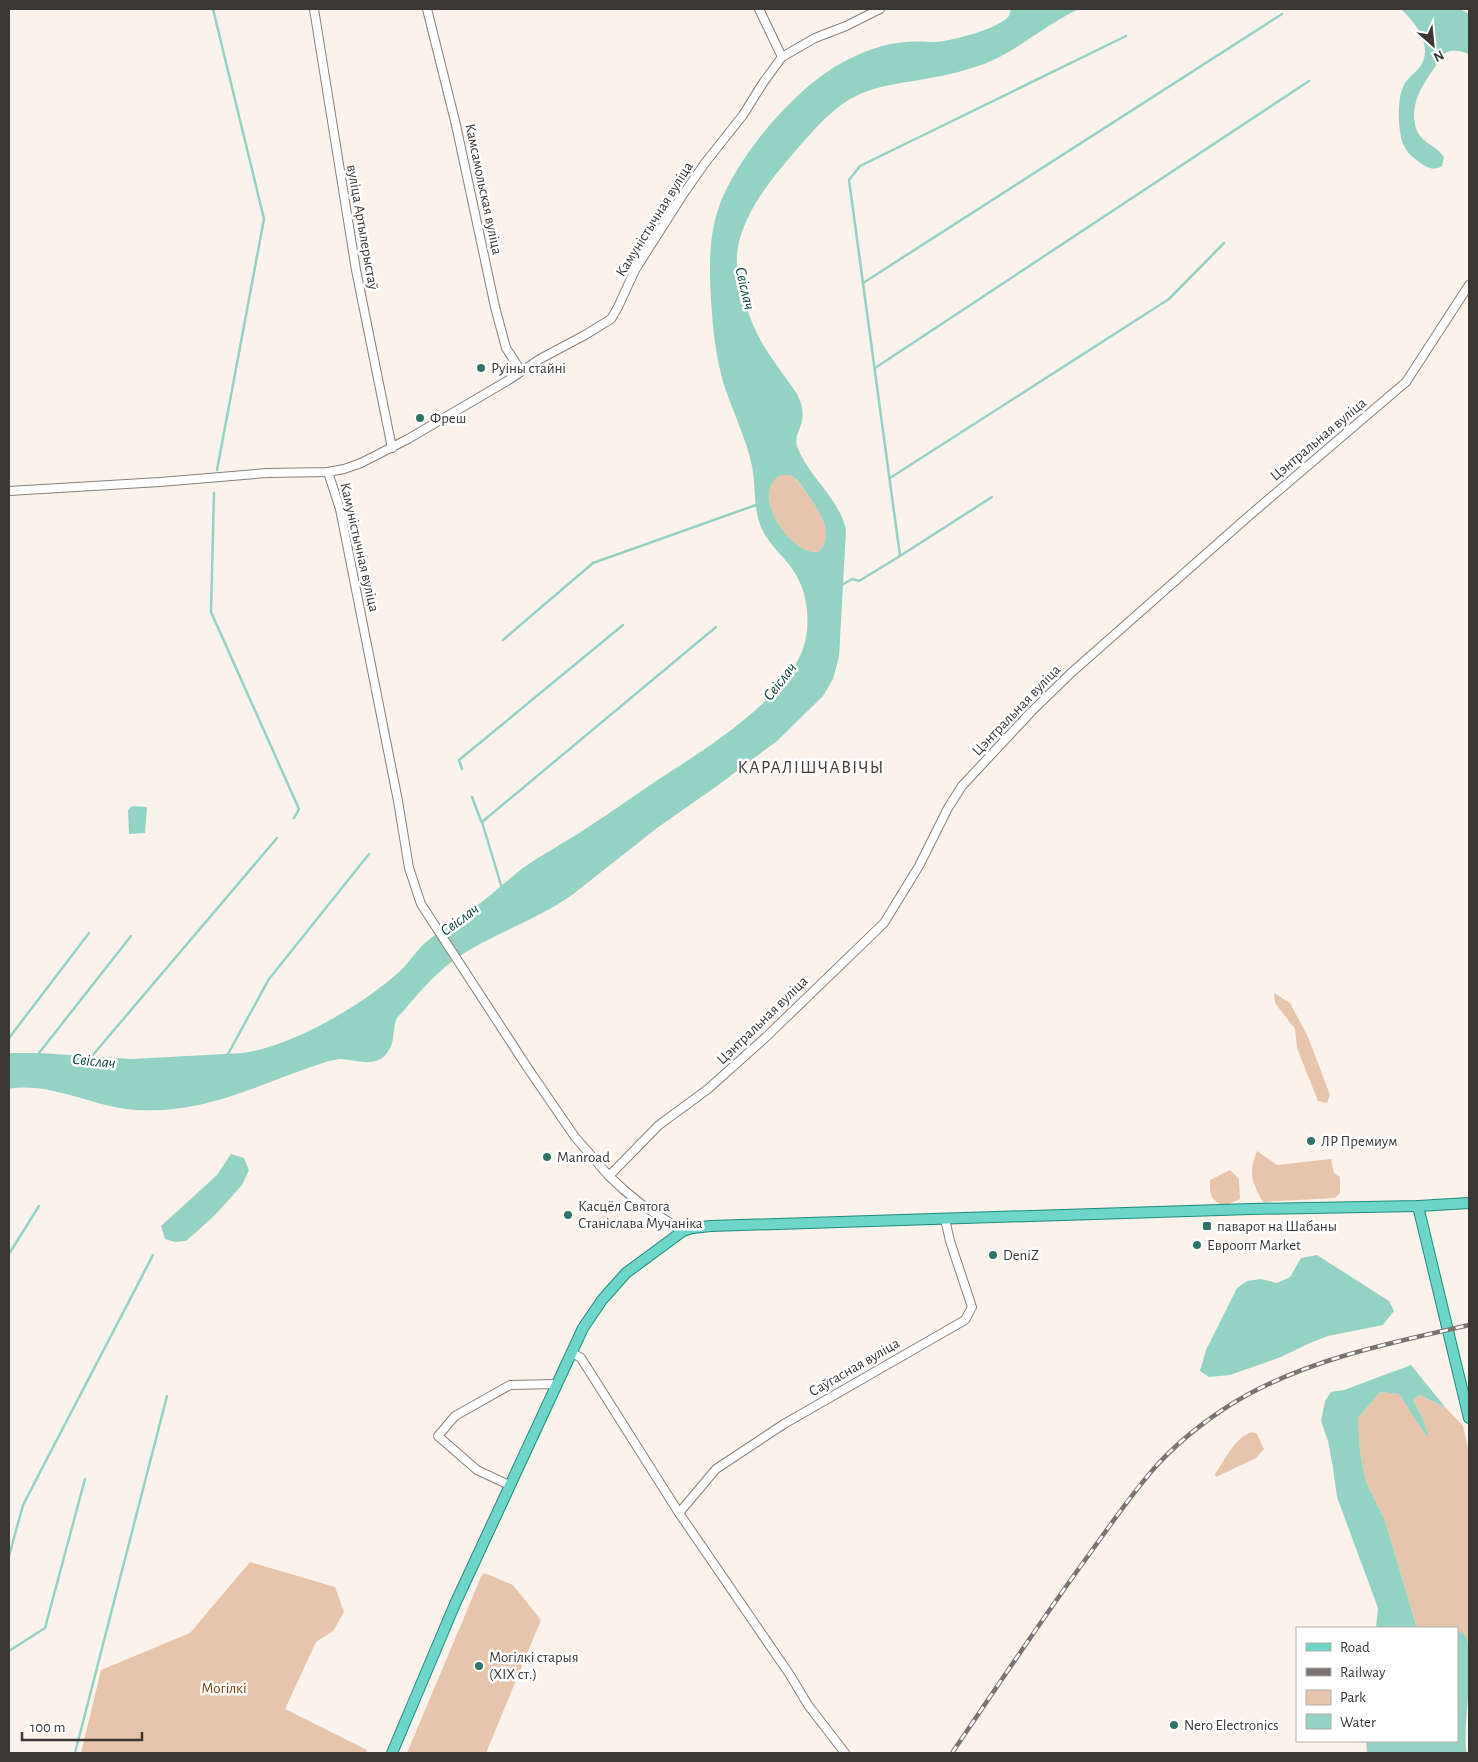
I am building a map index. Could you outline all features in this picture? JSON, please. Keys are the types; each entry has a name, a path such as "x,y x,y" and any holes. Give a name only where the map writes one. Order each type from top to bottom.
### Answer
{"main road":[{"path":"392,1753 437,1643 571,1352 592,1313 614,1286 637,1264 682,1231 711,1226 1469,1203"},
{"path":"1418,1206 1469,1418"}],"street":[{"name":"вуліца Артылерыстаў","path":"314,9 357,280 392,448"},
{"name":"Камсамольская вуліца","path":"427,9 468,181 495,307 506,348 521,372"},
{"path":"759,9 782,58"},
{"name":"Камуністычная вуліца","path":"609,1176 568,1128 467,976 428,915 416,891 409,868 398,801 340,509 328,472 353,466 392,448 458,411 540,359 585,336 611,319 635,270 682,196 782,58 815,38 846,26 880,9"},
{"name":"Цэнтральная вуліца","path":"609,1176 659,1125 708,1089 766,1037 884,923 919,866 955,797 979,767 1048,694 1088,657 1406,382 1469,285"},
{"path":"9,491 151,483 267,473 328,472"},
{"path":"609,1176 645,1208 682,1231"},
{"name":"Саўгасная вуліца","path":"679,1513 716,1469 784,1424 965,1320 972,1307 944,1219"},
{"path":"571,1352 581,1358 679,1513 790,1675 808,1705 845,1753"},
{"path":"510,1485 477,1470 438,1436 455,1416 510,1385 556,1384"}],"green space":[{"path":"781,474 789,475 798,481 821,516 826,531 826,539 818,552 806,550 795,543 784,533 776,520 770,507 769,494 772,482"},
{"path":"1274,993 1290,1003 1308,1037 1330,1095 1327,1103 1318,1101 1297,1048 1295,1029 1275,1003"},
{"path":"1257,1151 1277,1165 1331,1159 1334,1173 1340,1177 1340,1193 1335,1198 1263,1202 1252,1178"},
{"path":"1230,1170 1239,1179 1240,1199 1225,1206 1216,1202 1212,1196 1210,1180"},
{"path":"1380,1392 1399,1394 1428,1437 1423,1419 1413,1400 1420,1395 1445,1407 1463,1426 1469,1452 1469,1645 1465,1635 1458,1632 1458,1627 1417,1627 1385,1521 1366,1482 1360,1452 1358,1418"},
{"path":"1252,1432 1257,1434 1264,1449 1256,1458 1216,1477 1215,1474 1235,1444"},
{"name":"Могілкі","path":"250,1562 335,1587 344,1612 333,1631 316,1642 285,1709 367,1750 366,1753 81,1753 101,1670 190,1633"},
{"path":"484,1573 513,1585 541,1620 486,1753 407,1753 481,1577"}],"water":[{"name":"Свіслач","path":"1011,9 1079,9 1009,52 984,64 944,75 877,88 860,94 841,105 815,129 773,178 754,205 741,235 737,271 750,317 765,348 797,394 803,413 796,439 797,446 808,468 837,507 846,530 839,657 833,679 823,696 777,741 657,828 572,895 468,951 446,966 424,987 397,1018 392,1045 380,1059 368,1062 332,1060 235,1095 187,1107 162,1110 119,1108 39,1088 9,1089 9,1053 132,1059 243,1053 283,1042 326,1023 383,985 403,969 421,946 476,907 523,868 723,736 767,699 786,679 799,658 806,637 806,602 797,577 768,539 758,519 749,456 724,385 719,365 715,344 710,272 711,243 716,215 737,170 763,133 795,98 830,70 847,60 883,46 910,42 937,42 975,33 1003,21 1009,16","holes":["781,475 792,476 798,481 821,516 826,531 826,539 818,552 807,550 795,543 776,521 769,494 772,483"]},
{"path":"1401,9 1460,9 1469,14 1469,54 1453,51 1443,55 1421,89 1415,105 1415,122 1419,135 1444,157 1442,166 1436,169 1427,167 1409,154 1401,138 1399,115 1401,92 1406,82 1422,63 1425,52 1421,34"},
{"path":"132,806 147,807 145,833 129,834 128,810"},
{"path":"231,1154 244,1158 249,1170 242,1185 214,1216 186,1241 175,1242 165,1239 161,1226 217,1175"},
{"path":"1317,1255 1389,1301 1394,1311 1383,1325 1328,1336 1281,1357 1230,1375 1209,1377 1200,1371 1206,1350 1237,1288 1247,1281 1261,1279 1277,1283 1290,1277 1301,1258"},
{"path":"1411,1365 1445,1407 1420,1395 1413,1400 1423,1419 1429,1438 1399,1394 1380,1392 1358,1418 1360,1452 1366,1482 1385,1521 1417,1627 1376,1627 1378,1608 1337,1497 1328,1441 1321,1421 1325,1401 1331,1392 1344,1390"},
{"path":"1458,1631 1464,1634 1468,1642 1470,1655 1466,1727 1467,1753 1367,1753 1366,1742 1458,1742"}],"waterway":[{"path":"213,9 264,219 217,470"},
{"path":"863,283 1282,14"},
{"path":"842,585 852,579 859,581 900,556 849,180 860,166 1126,36"},
{"path":"875,368 1309,81"},
{"path":"890,478 1169,299 1224,243"},
{"path":"214,493 211,612 299,809 294,818"},
{"path":"900,556 992,497"},
{"path":"503,640 593,563 756,505"},
{"path":"462,769 459,760 623,625"},
{"path":"501,885 482,822 716,627"},
{"path":"472,797 481,821"},
{"name":"Свіслач","path":"92,1056 277,838"},
{"path":"228,1054 269,979 369,854"},
{"path":"9,1038 89,933"},
{"path":"39,1053 131,936"},
{"path":"9,1254 39,1206"},
{"path":"9,1556 23,1505 153,1255"},
{"path":"75,1753 167,1396"},
{"path":"9,1651 45,1628 85,1479"}],"railway":[{"path":"952,1753 1047,1613 1128,1501 1167,1454 1189,1435 1212,1417 1247,1395 1300,1371 1355,1352 1469,1325"}],"place":[{"name":"Руіны стайні","path":"481,368"},
{"name":"Фреш","path":"420,418"},
{"name":"ЛР Премиум","path":"1311,1141"},
{"name":"Manroad","path":"547,1157"},
{"name":"Касцёл Святога Станіслава Мучаніка","path":"568,1215"},
{"name":"паварот на Шабаны","path":"1207,1226"},
{"name":"Евроопт Market","path":"1197,1245"},
{"name":"DeniZ","path":"993,1255"},
{"name":"Могілкі старыя (XIX ст.)","path":"479,1666"},
{"name":"Nero Electronics","path":"1174,1725"}],"district":[{"name":"КАРАЛІШЧАВІЧЫ","path":"811,767"}]}
